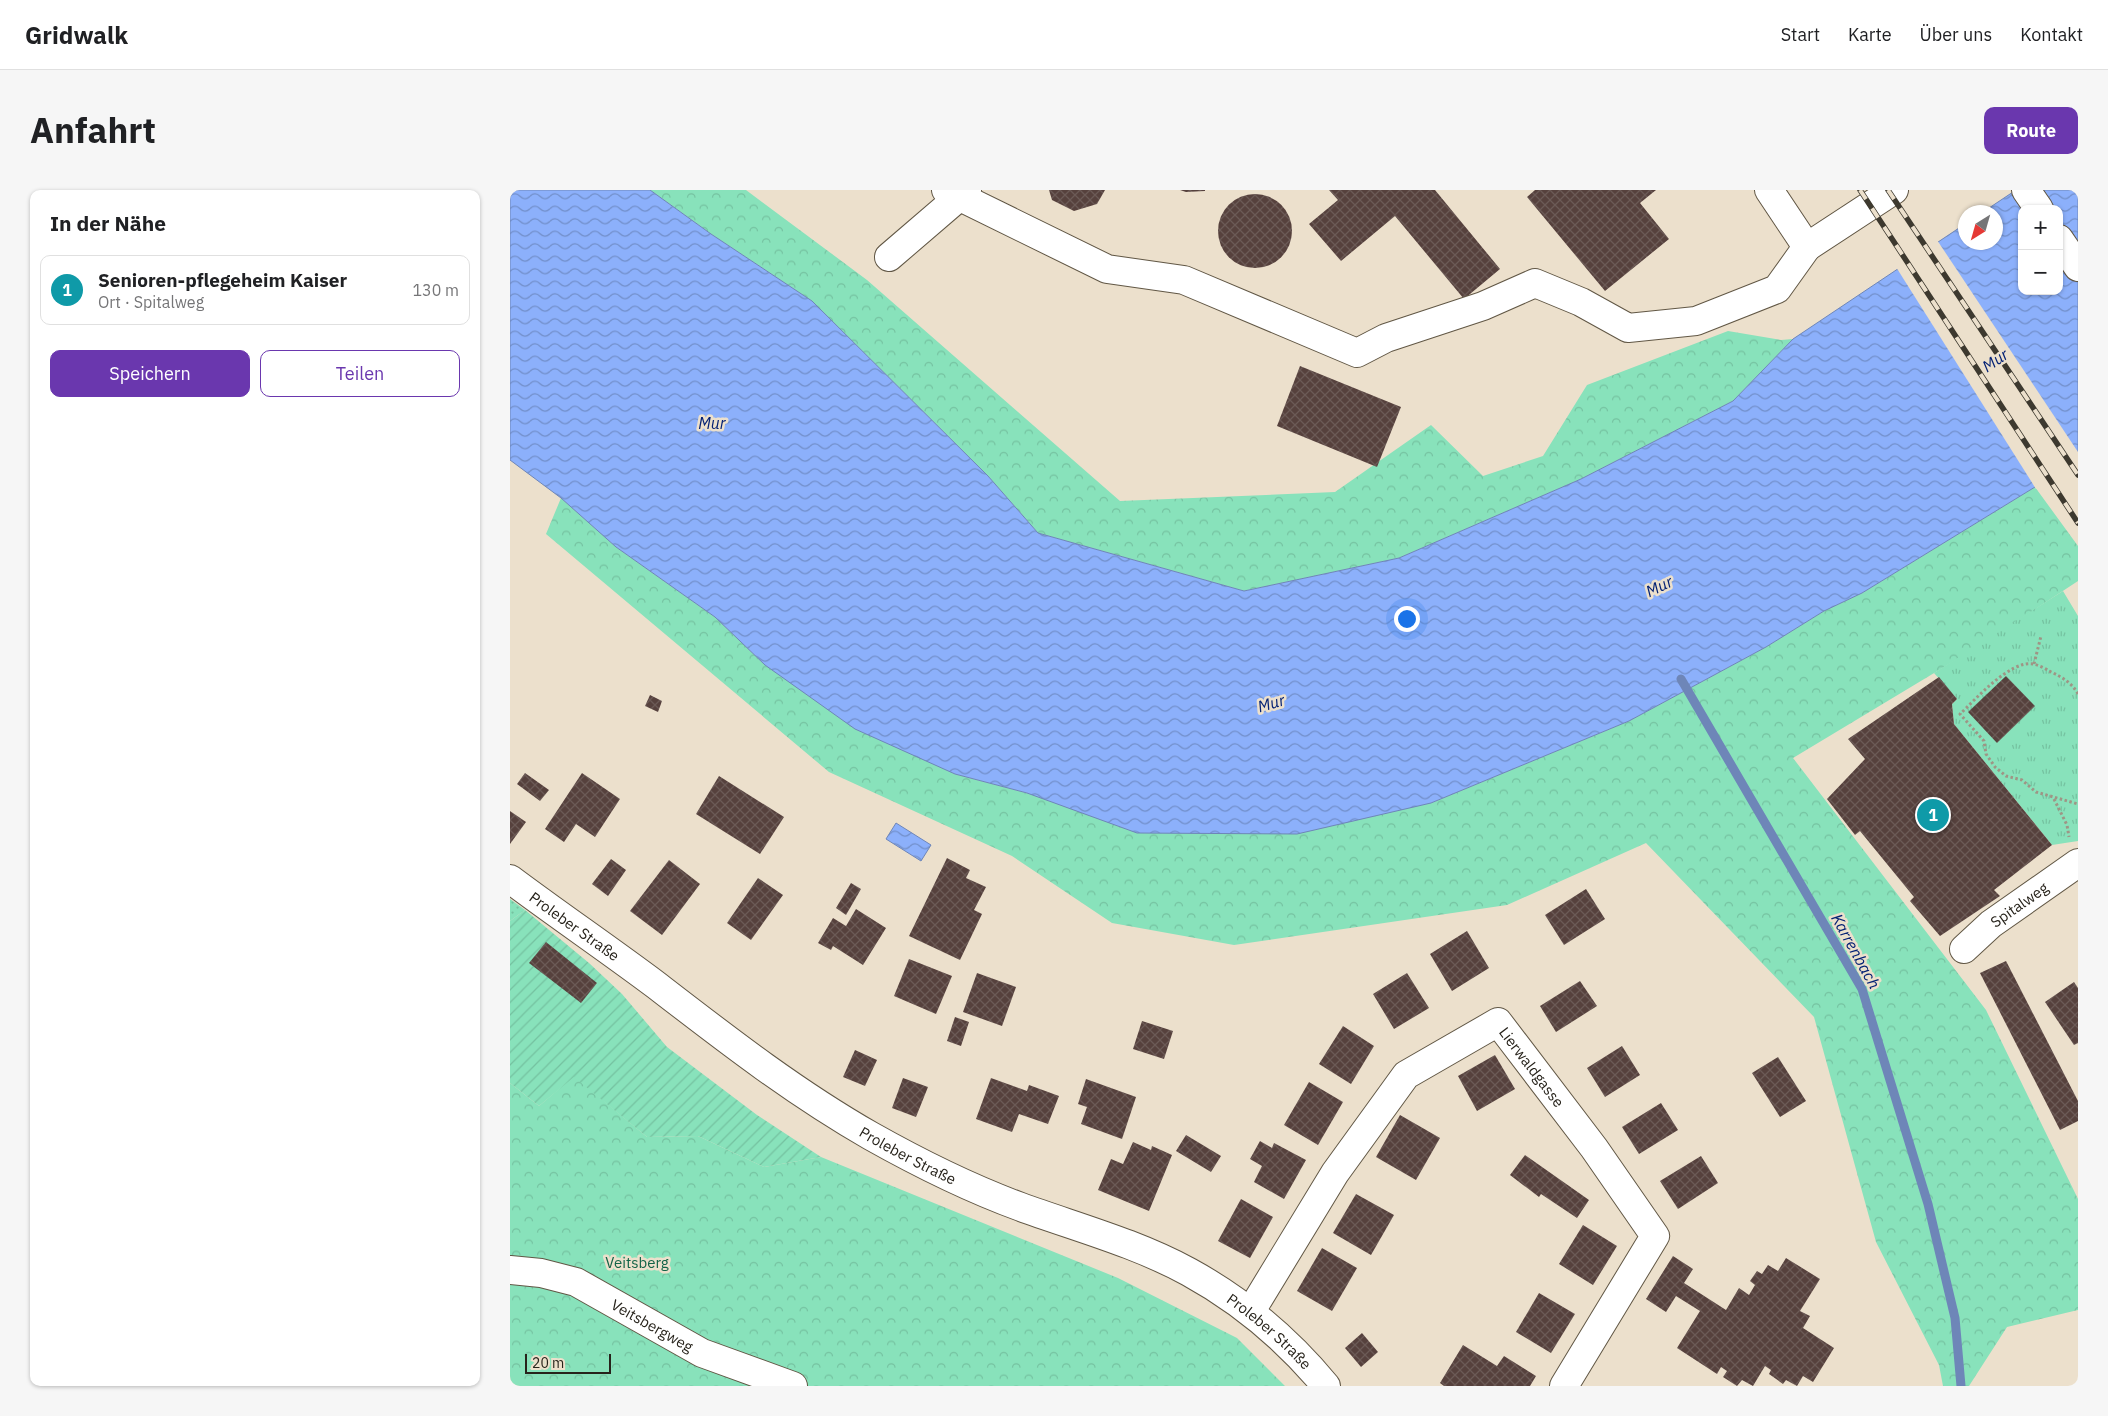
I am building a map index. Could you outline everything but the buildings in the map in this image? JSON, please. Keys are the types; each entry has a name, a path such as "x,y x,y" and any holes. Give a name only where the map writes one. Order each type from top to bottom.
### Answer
{"street":[{"path":"1769,190 1807,248"},
{"path":"889,257 957,192 1107,269 1184,280 1358,353 1386,338 1483,306 1535,283 1581,302 1628,328 1696,321 1777,289 1807,248 1894,190"},
{"path":"2026,190 2036,205"},
{"path":"2063,245 2078,267"},
{"name":"Spitalweg","path":"1964,949 1991,924 2077,863"},
{"name":"Proleber Straße","path":"510,879 747,1056 871,1136 940,1172 1017,1206 1139,1249 1188,1271 1251,1311 1299,1354 1326,1386"},
{"name":"Lierwaldgasse","path":"1251,1311 1335,1173 1406,1075 1498,1022 1594,1148 1656,1236 1564,1386"},
{"name":"Veitsbergweg","path":"510,1270 541,1273 576,1282 702,1353 793,1386"}],"path":[{"path":"2034,664 2041,636"},
{"path":"2078,694 2073,685 2034,664 2026,664 2002,675 1960,714 1984,741 1986,754 1995,767 2006,776 2022,780 2036,792 2078,804"},
{"path":"2054,798 2067,825 2077,863"}],"green space":[{"path":"650,190 746,190 867,280 1120,501 1335,492 1431,425 1483,476 1543,456 1587,385 1728,331 1781,340 1793,339 1733,401 1581,479 1399,558 1244,591 1038,533 988,476 812,301 711,234"},
{"path":"2035,487 2078,546 2078,581 1979,646 1793,758 1986,1010 2078,1199 2078,1310 2007,1327 1969,1386 1943,1386 1939,1365 1876,1242 1814,1017 1646,843 1507,905 1234,945 1112,923 1012,856 829,772 546,534 561,498 616,547 715,617 765,665 955,774 1027,793 1431,803 1629,721 1766,647 1824,611 1862,593"},
{"path":"2063,591 2078,616 2078,841 2052,845 1954,724 1952,704 1957,699 1934,673"},
{"path":"510,899 525,910 510,921"},
{"path":"525,910 589,963 622,994 667,1047 757,1115 821,1157 764,1167 698,1136 647,1137 574,1077 539,1106 510,1083 510,921"},
{"name":"Veitsberg","path":"574,1076 647,1137 698,1136 764,1167 821,1157 1118,1278 1237,1338 1285,1386 510,1386 510,1083 539,1106"}],"water":[{"name":"Mur","path":"510,190 650,190 711,234 812,301 988,476 1038,533 1244,591 1399,558 1581,479 1733,401 1793,339 1958,229 1958,250 2003,250 2003,205 1994,205 2016,190 2078,190 2078,457 2035,487 1862,593 1824,611 1766,647 1629,721 1431,803 1297,834 1137,833 1027,793 955,774 855,729 765,665 715,617 616,547 561,498 510,460"},
{"path":"896,823 931,845 921,861 886,839"}],"pier":[{"path":"1937,240 2078,452 2078,460 2036,489 1896,267"}],"waterway":[{"name":"Karrenbach","path":"1681,679 1862,989 1928,1204 1955,1318 1961,1386"}],"railway":[{"path":"1860,190 2078,523"},
{"path":"1888,190 2078,475"}],"place":[{"name":"Senioren-pflegeheim Kaiser","path":"1933,815"}]}
